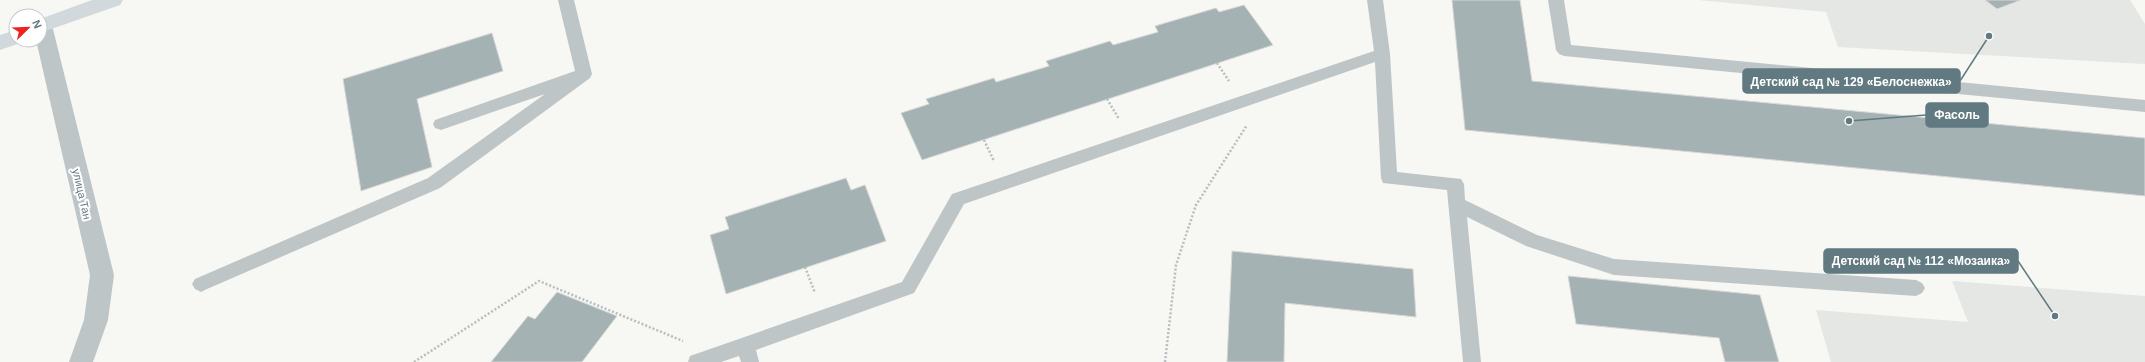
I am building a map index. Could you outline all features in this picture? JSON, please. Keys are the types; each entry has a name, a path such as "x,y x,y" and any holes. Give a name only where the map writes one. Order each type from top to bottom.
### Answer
{"main road":[{"path":"48,23 113,0"}],"street":[{"name":"улица Тан","path":"46,48 102,275 96,320 81,362"}],"lane":[{"path":"566,0 584,74"},
{"path":"1376,0 1382,54 1389,178 1455,184 1472,362"},
{"path":"1556,0 1564,50 2145,106"},
{"path":"697,362 717,355 747,353 908,288 958,199 1382,54"},
{"path":"441,124 584,74"},
{"path":"201,284 434,183 584,74"},
{"path":"1457,204 1532,241 1614,267 1916,288"}],"path":[{"path":"1165,362 1176,265 1196,205 1268,93"},
{"path":"414,362 539,281 717,355"}],"shaded area":[{"path":"1698,0 2130,0 2145,24 2145,64 1838,47 1826,12"},
{"path":"1952,281 2145,296 2145,362 1831,362 1816,310 1968,322"}],"building":[{"path":"1452,0 1520,0 1532,81 2145,138 2145,196 1465,130"},
{"path":"1985,0 2021,0 1997,9"},
{"path":"1244,5 1273,45 922,160 901,113 929,104 926,99 994,78 996,82 1049,66 1046,61 1110,41 1113,45 1158,32 1155,26 1216,8 1219,12"},
{"path":"492,33 503,71 417,99 432,167 361,191 343,79"},
{"path":"846,178 851,190 865,185 886,241 726,294 710,235 729,229 725,217"},
{"path":"1232,251 1413,269 1416,317 1285,303 1284,362 1227,362"},
{"path":"1568,276 1760,295 1779,362 1725,362 1719,338 1576,324"},
{"path":"557,292 617,316 582,362 491,362 528,316 535,319"}],"place":[{"name":"Детский сад № 129 «Белоснежка»","path":"1989,36"},
{"name":"Фасоль","path":"1849,121"},
{"name":"Детский сад № 112 «Мозаика»","path":"2055,316"}]}
